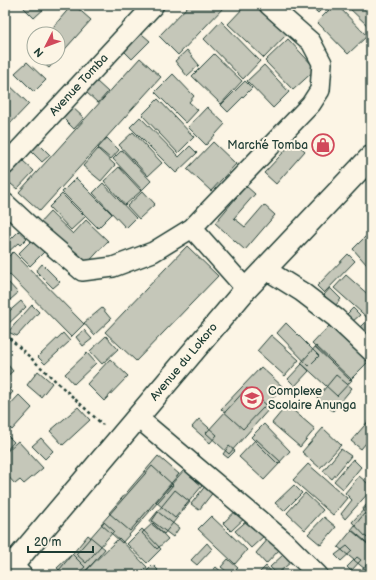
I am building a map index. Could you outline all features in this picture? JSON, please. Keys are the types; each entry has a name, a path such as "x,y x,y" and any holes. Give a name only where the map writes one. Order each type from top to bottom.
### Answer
{"street":[{"name":"Avenue Tomba","path":"5,165 154,5"},
{"path":"5,203 82,271 113,267 153,252 192,228 311,104 320,90 322,62 310,42 269,5"},
{"name":"Avenue du Lokoro","path":"11,568 118,439 246,289 371,157"},
{"path":"192,228 246,289"},
{"path":"265,269 314,301 336,318 371,350"},
{"path":"137,417 284,541 318,575"}],"path":[{"path":"5,334 118,439"}],"building":[{"path":"21,5 44,5 46,7 34,18"},
{"path":"72,5 74,5 91,20 66,48 66,26 54,26"},
{"path":"189,5 226,5 178,55 159,36"},
{"path":"246,5 260,5 288,33 264,58 228,24"},
{"path":"282,5 296,5 289,12"},
{"path":"310,5 326,5 318,13"},
{"path":"334,5 337,5 367,36 348,54 317,22"},
{"path":"346,5 371,5 371,29"},
{"path":"221,21 260,61 243,79 204,39"},
{"path":"136,29 150,41 132,59 119,46"},
{"path":"288,39 316,69 293,90 265,61"},
{"path":"187,50 199,65 187,76 175,61"},
{"path":"214,54 242,81 221,104 192,76"},
{"path":"140,58 161,77 40,211 19,192"},
{"path":"26,63 26,66 31,66 46,80 34,92 15,73"},
{"path":"264,65 289,92 273,108 247,81"},
{"path":"173,74 194,96 189,102 198,110 186,123 155,92"},
{"path":"5,81 29,104 5,129"},
{"path":"96,81 108,92 98,103 86,92"},
{"path":"245,81 252,88 228,112 221,105"},
{"path":"158,99 194,137 178,153 142,115"},
{"path":"71,106 84,118 74,129 62,117"},
{"path":"207,107 225,124 206,145 188,127"},
{"path":"140,117 179,157 190,146 197,153 176,173 130,127"},
{"path":"133,132 162,163 148,176 119,145"},
{"path":"107,138 119,150 111,159 98,148"},
{"path":"294,141 305,151 276,184 264,173"},
{"path":"37,142 50,155 42,162 30,150"},
{"path":"213,142 236,164 211,191 187,169"},
{"path":"98,149 115,165 101,181 83,166"},
{"path":"122,150 151,181 142,190 113,159"},
{"path":"22,160 34,171 17,189 5,179"},
{"path":"119,167 141,191 125,205 104,181"},
{"path":"76,178 112,214 98,228 62,192"},
{"path":"103,183 136,218 126,228 93,193"},
{"path":"246,186 255,194 234,218 245,227 264,205 275,215 245,250 215,223"},
{"path":"143,191 155,204 139,219 127,206"},
{"path":"62,194 85,217 71,230 49,207"},
{"path":"50,212 73,234 86,220 108,241 83,268 38,225"},
{"path":"22,228 29,236 20,245 18,243 5,255 5,245"},
{"path":"366,236 371,242 371,261 367,265 353,249"},
{"path":"34,238 46,250 30,266 18,254"},
{"path":"187,246 218,276 136,361 105,332"},
{"path":"13,252 84,324 71,337 5,270 5,260"},
{"path":"348,254 355,261 324,293 317,286"},
{"path":"42,264 60,282 53,288 36,271"},
{"path":"346,275 371,297 371,321 334,288"},
{"path":"7,281 18,293 10,300 7,296 5,297 5,283"},
{"path":"330,288 341,299 335,306 324,295"},
{"path":"21,301 26,307 5,327 5,315"},
{"path":"32,305 39,312 17,336 8,332"},
{"path":"102,308 111,319 94,335 84,323"},
{"path":"353,308 360,315 352,322 346,315"},
{"path":"368,319 371,323 370,339 360,327"},
{"path":"286,323 319,356 309,366 277,333"},
{"path":"329,326 368,362 350,380 312,344"},
{"path":"84,330 92,339 83,346 76,337"},
{"path":"63,333 70,341 45,364 38,357"},
{"path":"271,335 299,360 285,376 257,351"},
{"path":"106,336 118,349 102,364 90,351"},
{"path":"316,346 352,380 337,396 301,363"},
{"path":"87,353 96,363 74,384 65,374"},
{"path":"110,359 128,376 104,401 87,384"},
{"path":"7,364 13,371 5,378 5,366"},
{"path":"302,364 309,371 295,386 288,379"},
{"name":"Complexe Scolaire Anunga","path":"261,367 283,387 243,429 221,409"},
{"path":"38,371 52,383 41,397 27,385"},
{"path":"336,375 352,388 333,411 317,398"},
{"path":"5,385 13,392 5,401"},
{"path":"247,388 270,408 229,454 206,433"},
{"path":"371,389 371,399 366,395"},
{"path":"19,395 32,408 12,430 5,423 5,410"},
{"path":"287,405 315,429 300,447 272,423"},
{"path":"78,407 90,420 63,445 50,431"},
{"path":"371,416 371,428 367,424"},
{"path":"371,418 371,437 361,449 351,441"},
{"path":"199,419 217,435 210,443 192,427"},
{"path":"264,424 290,451 278,464 251,437"},
{"path":"323,428 341,445 320,468 302,452"},
{"path":"5,433 14,442 5,452"},
{"path":"41,438 53,451 45,459 32,446"},
{"path":"256,439 281,462 264,480 239,457"},
{"path":"18,441 43,468 24,484 20,480 15,484 5,473 5,453"},
{"path":"371,442 371,453 366,448"},
{"path":"229,446 235,451 228,458 223,454"},
{"path":"341,449 351,456 332,479 323,471"},
{"path":"158,456 179,474 130,531 109,513"},
{"path":"353,459 361,467 343,489 334,481"},
{"path":"308,464 347,498 333,515 293,480"},
{"path":"152,466 173,485 122,543 101,524"},
{"path":"184,470 202,486 175,518 156,502"},
{"path":"359,476 371,486 371,490 345,519 341,514 352,500 345,493"},
{"path":"206,485 214,491 199,510 191,504"},
{"path":"294,485 302,493 284,511 275,503"},
{"path":"175,490 190,502 164,534 149,522"},
{"path":"305,493 323,510 305,530 287,513"},
{"path":"371,499 371,518 362,510"},
{"path":"370,503 371,534 367,538 352,522"},
{"path":"240,507 248,515 231,531 223,523"},
{"path":"158,512 179,528 173,537 152,521"},
{"path":"364,514 371,520 371,547 351,530"},
{"path":"211,516 247,550 235,564 198,529"},
{"path":"324,517 336,527 321,545 308,534"},
{"path":"250,518 265,535 251,548 235,531"},
{"path":"104,522 114,531 86,563 76,554"},
{"path":"153,523 168,539 157,549 142,533"},
{"path":"142,529 161,549 147,563 127,544"},
{"path":"352,530 371,546 371,574 338,547"},
{"path":"88,535 105,549 83,575 55,575"},
{"path":"119,538 147,567 139,575 81,575"},
{"path":"269,538 280,549 266,564 256,553"},
{"path":"207,543 212,549 197,565 191,560"},
{"path":"347,546 352,551 341,561 335,555"},
{"path":"72,554 85,567 76,575 64,575 57,568"},
{"path":"284,554 291,562 277,574 270,567"},
{"path":"357,557 361,560 351,571 347,567"},
{"path":"228,559 238,568 231,575 221,567"},
{"path":"369,562 371,565 371,570 366,575 357,575"},
{"path":"153,565 158,570 153,575 143,575"},
{"path":"266,566 274,575 257,575"},
{"path":"216,567 225,575 208,575"}],"place":[{"name":"Marché Tomba","path":"323,145"},
{"name":"Complexe Scolaire Anunga","path":"252,398"}]}
